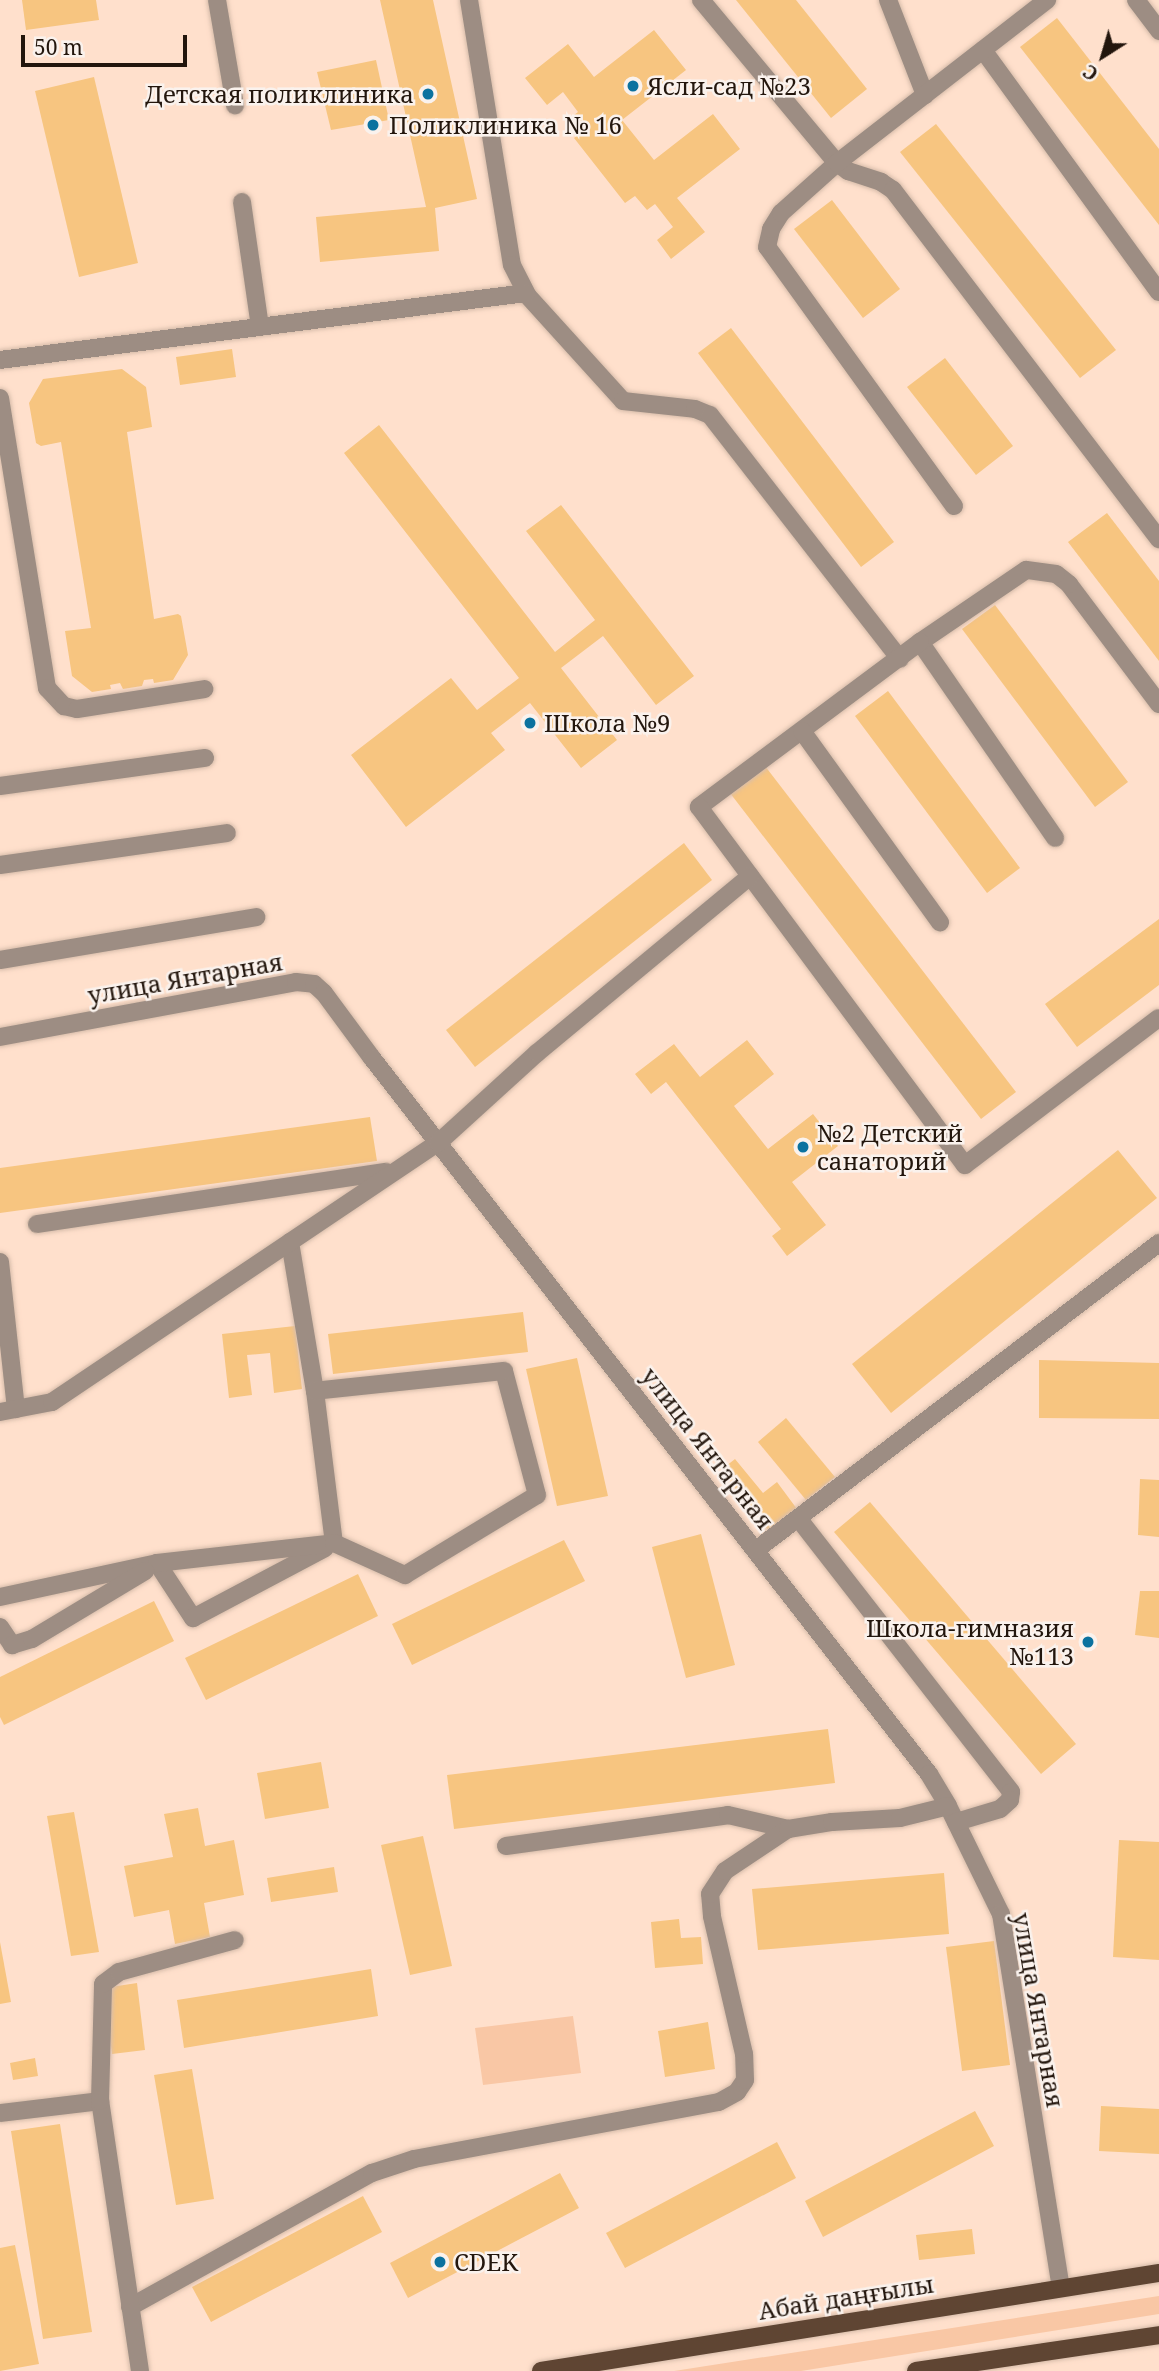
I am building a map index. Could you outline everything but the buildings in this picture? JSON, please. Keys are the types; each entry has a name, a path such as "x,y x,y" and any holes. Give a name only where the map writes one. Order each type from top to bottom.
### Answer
{"main road":[{"name":"Абай даңғылы","path":"541,2371 1159,2273"},
{"path":"916,2371 1159,2335"}],"street":[{"path":"217,0 236,105"},
{"path":"469,0 512,264 526,293 623,401 695,410 709,415 900,659"},
{"path":"701,0 837,163 848,171 881,182 893,190 1159,539"},
{"path":"888,0 925,95"},
{"path":"954,506 767,247 771,229 781,213 837,163 1048,0"},
{"path":"1136,0 1159,32"},
{"path":"983,50 1159,292"},
{"path":"242,202 260,327"},
{"path":"0,360 526,293"},
{"path":"0,398 47,688 64,706 77,709 205,689"},
{"path":"1159,704 1069,584 1056,574 1026,570 920,642 699,807 965,1165 1159,1018"},
{"path":"920,642 1055,838"},
{"path":"802,731 940,922"},
{"path":"0,786 205,758"},
{"path":"0,865 227,833"},
{"path":"0,1262 8,1410 52,1402 438,1143 537,1053 750,876"},
{"path":"0,960 256,917"},
{"name":"улица Янтарная","path":"0,1037 296,982 314,984 324,993 929,1774 952,1814 1001,1914 1061,2287"},
{"path":"37,1224 393,1171"},
{"path":"290,1242 315,1391 334,1543"},
{"path":"756,1550 1159,1243"},
{"path":"0,1597 157,1563 334,1543 405,1575 537,1495 504,1371 315,1391"},
{"path":"506,1846 728,1815 788,1829 832,1822 1000,1809 1010,1800 1011,1791 799,1518"},
{"path":"157,1563 193,1618 334,1543"},
{"path":"0,1627 12,1645 32,1639 157,1563"},
{"path":"130,2307 372,2173 427,2156 719,2102 737,2092 746,2080 744,2054 712,1916 710,1894 725,1871 788,1829"},
{"path":"140,2371 100,2101 103,1984 119,1972 235,1940"},
{"path":"0,2113 100,2101"}],"shaded area":[{"path":"573,2016 581,2073 483,2085 475,2028"},
{"path":"1159,2296 1159,2314 801,2371 674,2371"}],"place":[{"name":"Ясли-сад №23","path":"633,86"},
{"name":"Детская поликлиника","path":"428,94"},
{"name":"Поликлиника № 16","path":"373,125"},
{"name":"Школа №9","path":"530,723"},
{"name":"№2 Детский санаторий","path":"803,1147"},
{"name":"Школа-гимназия №113","path":"1088,1642"},
{"name":"CDEK","path":"440,2262"}]}
